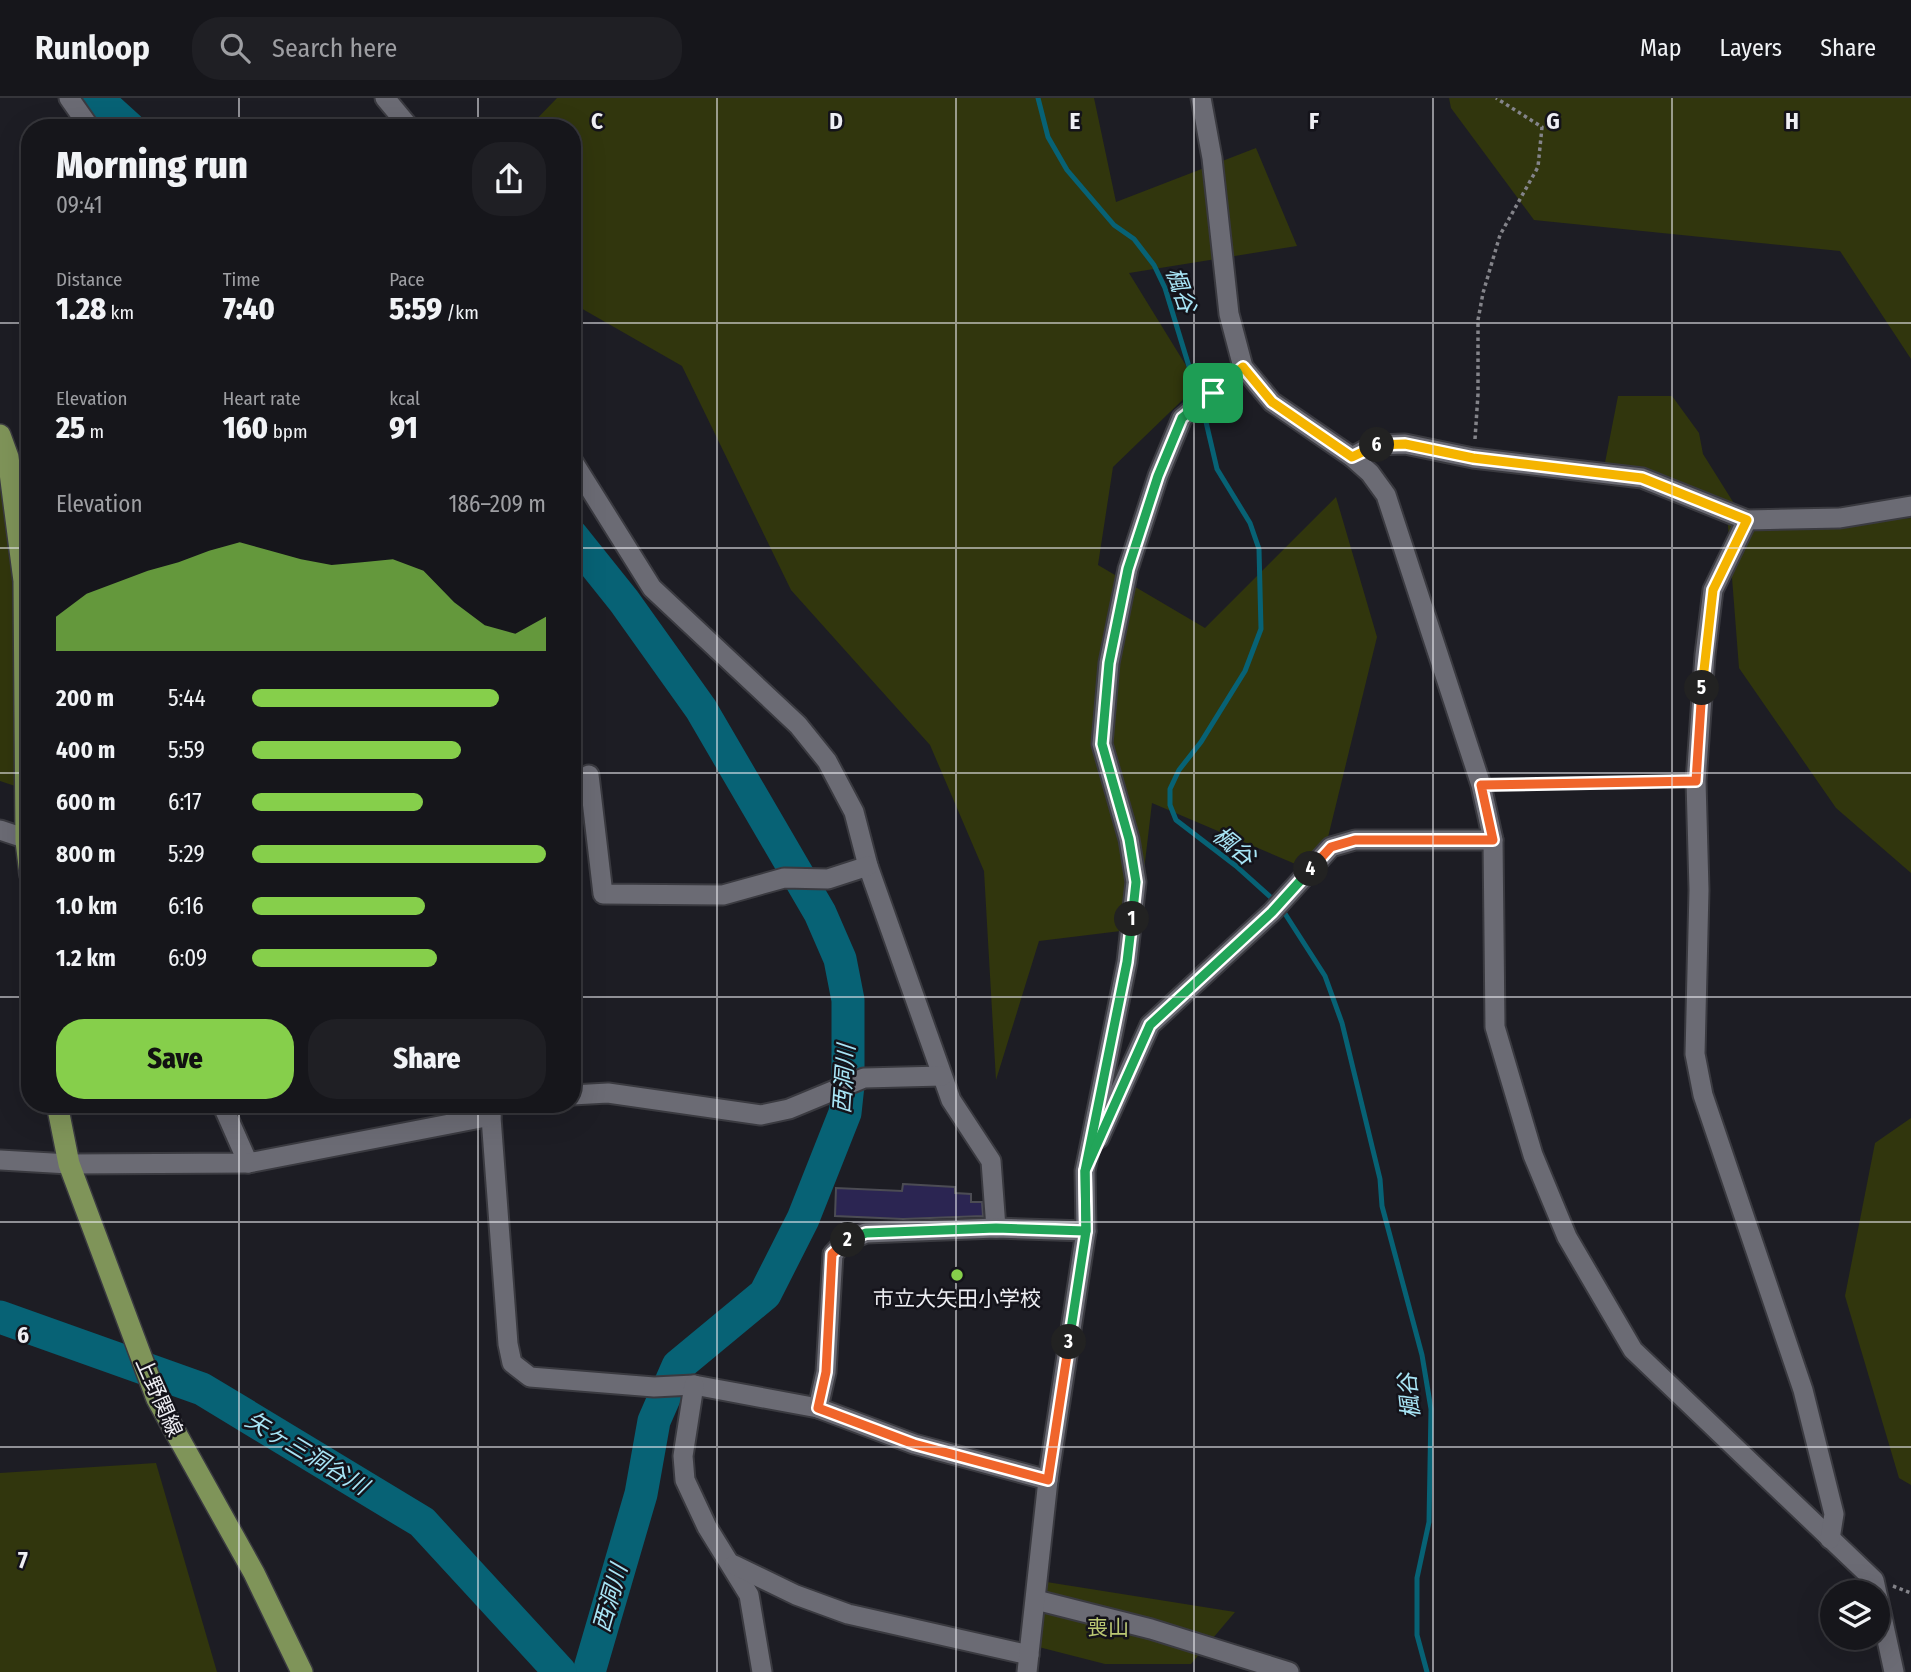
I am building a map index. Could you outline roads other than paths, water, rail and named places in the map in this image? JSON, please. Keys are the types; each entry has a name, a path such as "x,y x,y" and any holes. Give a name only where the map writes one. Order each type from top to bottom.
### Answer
{"main road":[{"path":"0,435 8,457 21,558"},
{"name":"上野関線","path":"59,1113 69,1164 157,1399 254,1573 302,1672"}],"street":[{"path":"69,98 84,119"},
{"path":"385,98 402,119"},
{"path":"1200,98 1212,158 1229,314 1243,367 1272,402 1352,457 1370,473 1387,495 1481,785 1493,840 1495,1027 1533,1155 1567,1237 1633,1350 1874,1582 1894,1672"},
{"path":"734,1565 796,1595 848,1614 1028,1664 1048,1480 1086,1231 1085,1171 1127,962 1136,882 1129,839 1102,744 1109,663 1128,569 1158,476 1182,418 1243,367"},
{"path":"1352,457 1374,445 1405,444 1473,458 1642,478 1747,520 1840,518 1911,506"},
{"path":"581,474 652,587 798,725 827,761 853,812 868,866 951,1100 991,1161 996,1228"},
{"path":"1747,520 1713,590 1696,781 1699,890 1695,1054 1706,1107 1802,1390 1834,1514 1830,1539"},
{"path":"581,779 589,775 603,894 723,895 784,878 828,879 868,866"},
{"path":"0,830 21,838"},
{"path":"1085,1171 1150,1025 1272,912 1331,847 1355,840 1493,840"},
{"path":"581,1094 608,1093 761,1115 789,1109 838,1086 864,1078 942,1076"},
{"path":"226,1113 248,1163"},
{"path":"0,1160 69,1164 248,1163 477,1113"},
{"path":"491,1113 508,1344 512,1363 530,1377 654,1387 693,1385 818,1408 914,1444 1048,1480"},
{"path":"818,1408 826,1372 832,1254 845,1241 866,1233 996,1228 1086,1231"},
{"path":"693,1385 683,1456 685,1480 707,1527 734,1565 749,1595 762,1672"},
{"path":"1036,1600 1151,1629 1289,1672"}],"waterway":[{"name":"西洞川","path":"96,98 119,119"},
{"name":"楓谷","path":"1038,98 1048,137 1067,170 1114,225 1134,239 1154,265 1165,288 1206,422 1217,469 1250,523 1259,549 1261,629 1245,671 1201,742 1179,770 1170,789 1170,805 1176,820 1236,866 1276,902"},
{"name":"西洞川","path":"581,547 624,601 701,709 820,913 840,959 848,1000 848,1085 845,1113 803,1219 765,1294 678,1366 654,1421 641,1494 589,1672"},
{"name":"楓谷","path":"1282,909 1325,976 1342,1023 1380,1179 1382,1206 1422,1355 1431,1409 1429,1522 1417,1578 1417,1635 1427,1672"},
{"name":"矢ヶ三洞谷川","path":"0,1317 202,1389 422,1522 560,1672"}],"place":[{"name":"市立大矢田小学校","path":"957,1275"}],"park label":[{"name":"喪山","path":"1108,1628"}]}
